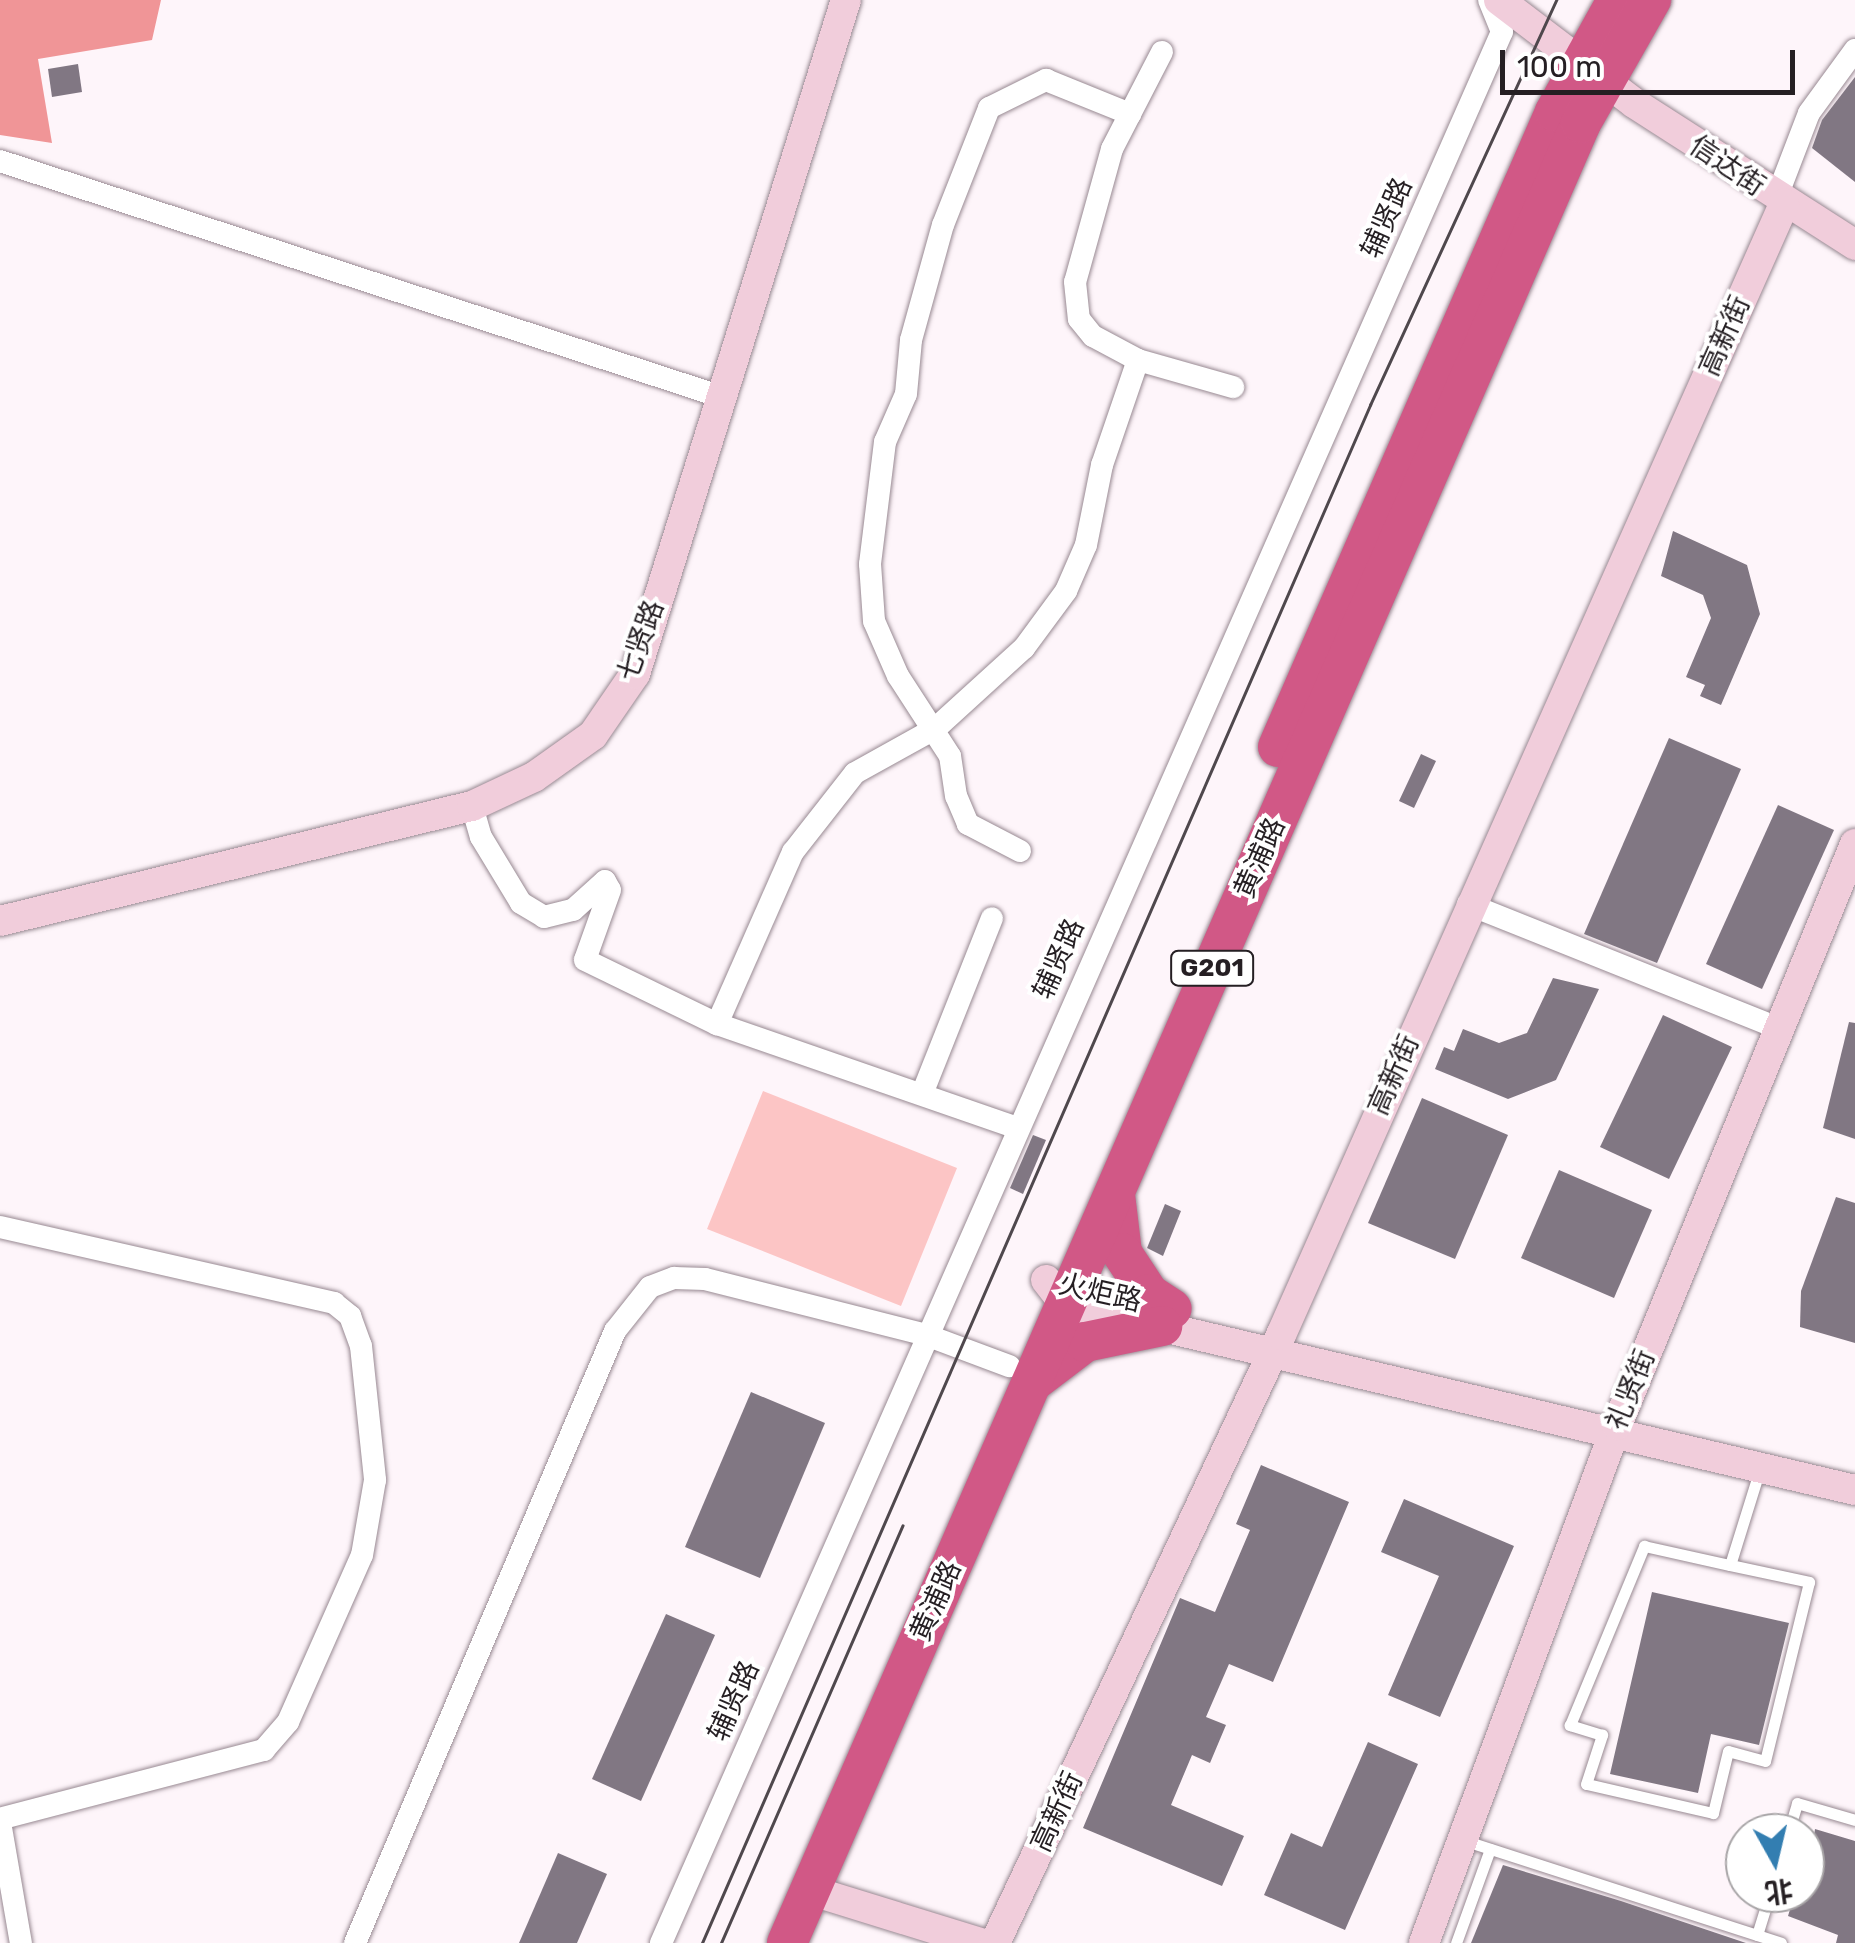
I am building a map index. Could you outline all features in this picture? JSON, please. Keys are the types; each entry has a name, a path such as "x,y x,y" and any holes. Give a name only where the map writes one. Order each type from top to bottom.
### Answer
{"highway":[{"name":"黄浦路","path":"758,1943 1019,1376 1115,1191 1592,73 1617,0"},
{"name":"黄浦路","path":"1062,1290 1592,73 1651,0"},
{"path":"1019,1376 1085,1342 1167,1318 1122,1253 1115,1191"},
{"name":"黄浦路","path":"786,1943 1019,1376"}],"street":[{"name":"七贤路","path":"0,921 472,806 534,777 593,735 635,674 718,396 846,0"},
{"name":"辅贤路","path":"662,1943 1502,32 1490,0"},
{"name":"信达街","path":"1499,0 1592,73 1780,202 1855,246"},
{"path":"1780,202 1809,114 1855,50"},
{"path":"1162,52 1112,150 1075,282 1078,319 1094,336 1138,360 1233,388"},
{"path":"1020,852 968,824 936,728 898,676 874,621 870,564 885,442 906,394 911,340 943,225 989,108 1010,94 1046,80 1130,114"},
{"path":"0,161 718,396"},
{"name":"高新街","path":"995,1943 1277,1344 1780,202"},
{"path":"717,1024 793,852 855,773 936,728 1024,648 1066,591 1086,545 1102,465 1138,360"},
{"path":"472,806 481,837 521,903 544,917 573,910 604,881 610,890 584,960 717,1024 1017,1128"},
{"name":"礼贤街","path":"1424,1943 1476,1844 1617,1424 1778,1028 1851,865"},
{"path":"1468,904 1778,1028"},
{"path":"922,1094 992,918"},
{"path":"0,1226 334,1304 350,1316 362,1346 375,1480 362,1555 288,1722 264,1750 0,1820 21,1943"},
{"path":"355,1943 615,1330 650,1287 674,1278 705,1279 926,1335 1019,1376"},
{"name":"火炬路","path":"1062,1290 1617,1424 1855,1469"},
{"name":"火炬路","path":"1617,1424 1761,1468 1855,1490"},
{"path":"809,1890 980,1943"}],"lane":[{"path":"1730,1565 1761,1468"},
{"path":"1644,1546 1730,1565 1809,1582 1765,1761 1728,1751 1713,1813 1586,1784 1602,1735 1570,1725 1644,1546"},
{"path":"1794,1813 1797,1803 1855,1820"},
{"path":"1456,1943 1476,1844 1781,1943"},
{"path":"1757,1935 1764,1913"}],"shaded area":[{"path":"0,0 161,0 152,40 38,59 52,143 0,135"},
{"path":"763,1091 957,1168 901,1306 707,1229"}],"building":[{"path":"78,64 82,92 52,97 48,69"},
{"path":"1855,77 1855,182 1812,148 1822,120"},
{"path":"1673,531 1747,565 1760,614 1721,705 1700,696 1705,685 1686,677 1711,618 1703,595 1661,576"},
{"path":"1669,738 1741,769 1657,963 1584,934"},
{"path":"1421,754 1436,761 1414,808 1399,801"},
{"path":"1778,805 1834,830 1762,989 1706,964"},
{"path":"1553,978 1599,989 1556,1080 1508,1099 1435,1069 1444,1047 1454,1051 1463,1029 1499,1043 1527,1033"},
{"path":"1663,1015 1732,1047 1669,1179 1600,1147"},
{"path":"1849,1022 1855,1023 1855,1139 1823,1128"},
{"path":"1422,1098 1508,1135 1455,1259 1368,1223"},
{"path":"1033,1135 1046,1140 1023,1194 1010,1188"},
{"path":"1559,1170 1652,1210 1614,1298 1521,1258"},
{"path":"1836,1197 1855,1203 1855,1343 1800,1327 1801,1291"},
{"path":"1165,1204 1181,1211 1163,1256 1147,1248"},
{"path":"751,1392 825,1423 760,1578 685,1547"},
{"path":"1261,1465 1349,1502 1273,1682 1229,1664 1206,1717 1226,1725 1210,1763 1192,1755 1171,1805 1244,1836 1222,1886 1083,1828 1180,1598 1215,1612 1250,1530 1236,1524"},
{"path":"1404,1499 1514,1546 1440,1717 1388,1695 1439,1576 1381,1552"},
{"path":"1652,1592 1789,1623 1759,1745 1711,1734 1698,1793 1610,1774"},
{"path":"666,1614 715,1635 641,1801 592,1779"},
{"path":"1368,1742 1418,1764 1345,1930 1264,1895 1291,1833 1322,1847"},
{"path":"1825,1832 1855,1841 1855,1943 1836,1943 1838,1935 1788,1916 1825,1913"},
{"path":"558,1853 607,1874 577,1943 519,1943"},
{"path":"1503,1865 1621,1901 1746,1943 1471,1943"}],"tram line":[{"path":"702,1943 1370,405 1556,0"},
{"path":"721,1943 902,1526"}]}
